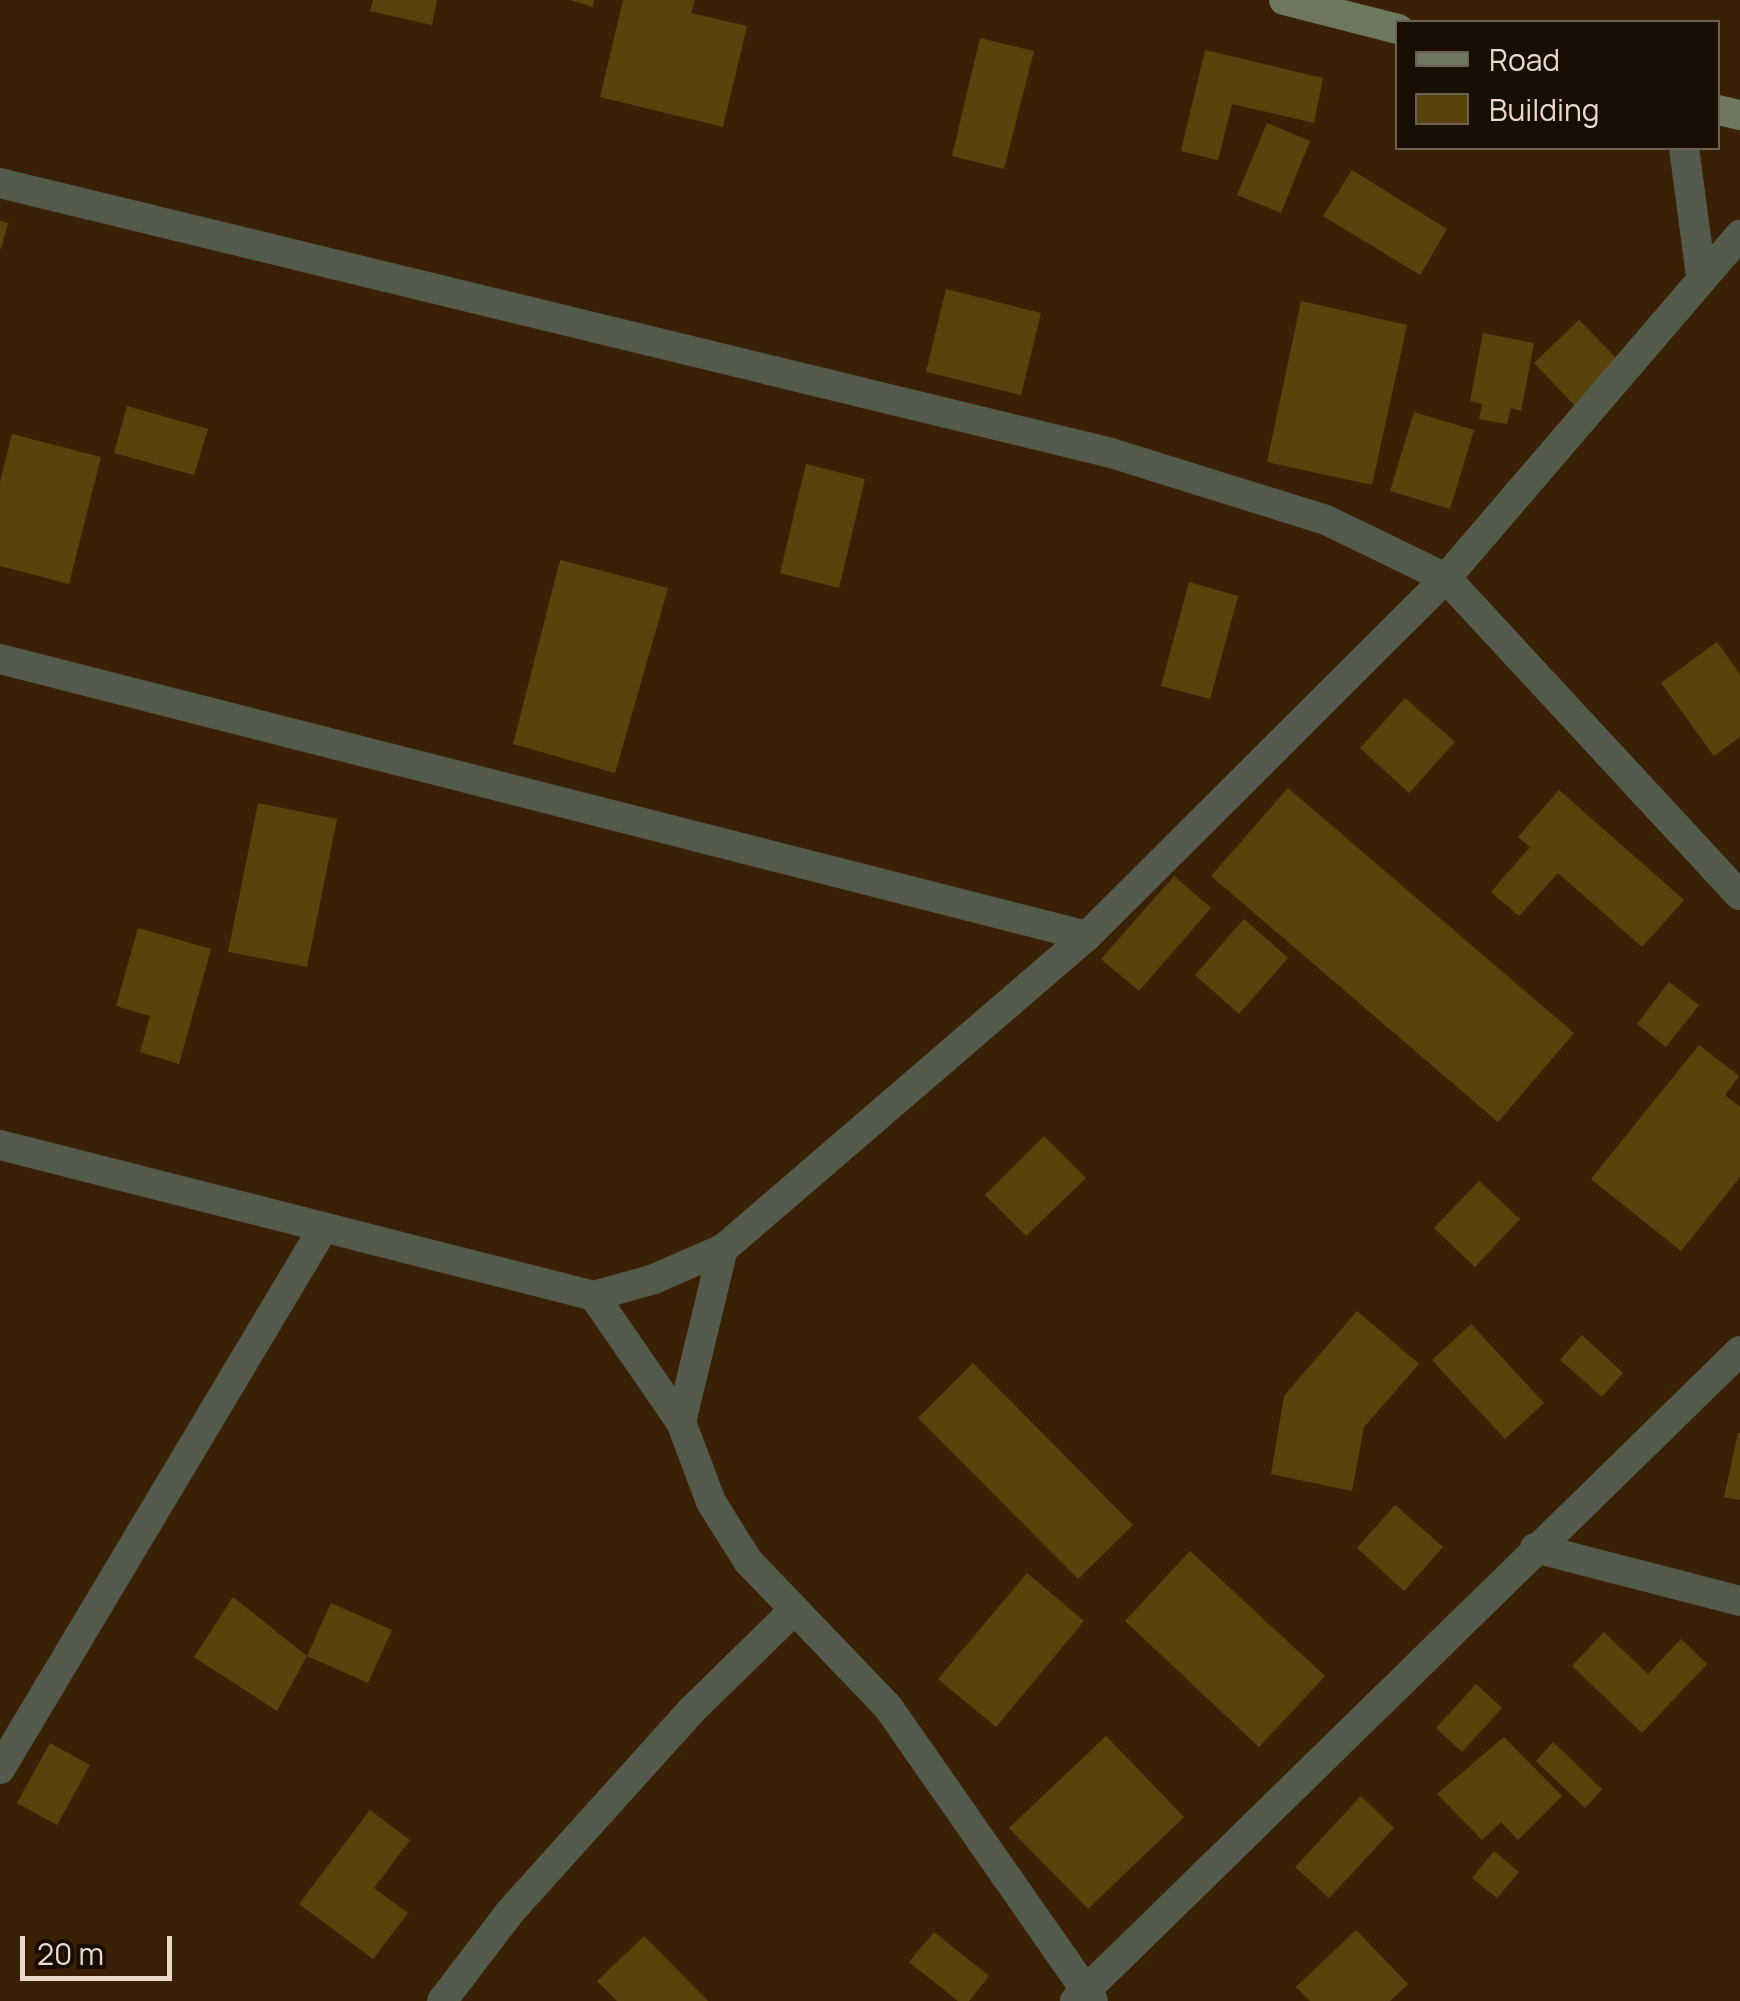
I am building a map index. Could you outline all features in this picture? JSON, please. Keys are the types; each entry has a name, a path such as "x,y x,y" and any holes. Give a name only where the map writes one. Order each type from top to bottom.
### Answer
{"street":[{"path":"1284,0 1395,28"},
{"path":"1684,150 1701,276"},
{"path":"0,184 1110,453 1326,520 1446,578 1740,895"},
{"path":"0,1145 594,1296 654,1280 723,1248 1087,936 1446,578 1740,235"},
{"path":"0,659 1087,936"},
{"path":"0,1769 324,1227"},
{"path":"681,1422 723,1248"},
{"path":"594,1296 681,1422 711,1502 748,1561 888,1707 1085,1997 1535,1548 1740,1351"},
{"path":"1535,1548 1740,1600"},
{"path":"442,2001 510,1912 690,1712 794,1610"}],"building":[{"path":"373,0 437,0 432,25 370,11"},
{"path":"570,0 594,0 593,7"},
{"path":"623,0 695,0 691,13 747,26 723,127 600,97"},
{"path":"980,38 1034,51 1004,169 952,156"},
{"path":"1205,50 1323,78 1314,123 1232,104 1218,160 1181,151"},
{"path":"1267,123 1310,141 1281,213 1237,195"},
{"path":"1352,170 1447,229 1420,275 1323,216"},
{"path":"0,221 8,223 1,249 0,249"},
{"path":"946,289 1041,313 1021,395 926,372"},
{"path":"1301,301 1407,325 1372,485 1267,462"},
{"path":"1579,320 1623,365 1578,409 1534,363"},
{"path":"1483,333 1534,343 1521,411 1511,408 1507,424 1479,419 1482,404 1470,401"},
{"path":"127,406 208,429 194,475 114,453"},
{"path":"1414,412 1474,430 1450,509 1390,491"},
{"path":"12,434 101,457 69,584 0,566 0,482"},
{"path":"806,464 865,479 839,588 780,573"},
{"path":"560,560 668,588 615,773 513,744"},
{"path":"1189,582 1238,596 1210,699 1161,686"},
{"path":"1717,642 1740,674 1740,737 1714,756 1661,683"},
{"path":"1405,698 1455,742 1409,793 1360,748"},
{"path":"1288,788 1574,1033 1498,1122 1211,876"},
{"path":"1559,790 1684,900 1642,947 1558,873 1519,916 1491,892 1530,847 1518,837"},
{"path":"258,803 337,819 307,967 228,952"},
{"path":"1174,876 1211,908 1139,991 1101,959"},
{"path":"1244,919 1288,958 1239,1014 1195,975"},
{"path":"138,928 211,949 179,1064 140,1052 150,1016 116,1006"},
{"path":"1669,982 1699,1005 1666,1047 1637,1024"},
{"path":"1699,1045 1739,1076 1725,1095 1740,1107 1740,1177 1681,1251 1591,1179"},
{"path":"1044,1136 1086,1178 1026,1236 985,1195"},
{"path":"1479,1181 1520,1219 1475,1267 1434,1228"},
{"path":"1357,1311 1419,1364 1364,1427 1352,1491 1271,1474 1284,1396"},
{"path":"1471,1324 1544,1403 1505,1439 1432,1360"},
{"path":"1582,1335 1623,1373 1602,1397 1560,1360"},
{"path":"973,1363 1133,1525 1078,1579 918,1418"},
{"path":"1740,1433 1740,1500 1724,1497"},
{"path":"1395,1505 1443,1547 1404,1591 1357,1548"},
{"path":"1190,1551 1325,1676 1259,1747 1125,1621"},
{"path":"1027,1573 1084,1621 996,1727 938,1679"},
{"path":"233,1597 307,1656 277,1711 194,1657"},
{"path":"331,1603 392,1630 368,1683 307,1656"},
{"path":"1604,1632 1648,1674 1681,1639 1707,1664 1642,1733 1572,1666"},
{"path":"1476,1684 1502,1708 1462,1752 1436,1728"},
{"path":"1106,1736 1184,1817 1088,1909 1009,1828"},
{"path":"1504,1737 1562,1796 1518,1840 1501,1822 1482,1840 1437,1794"},
{"path":"1553,1742 1602,1789 1585,1808 1536,1761"},
{"path":"50,1743 90,1765 57,1825 17,1803"},
{"path":"1361,1796 1394,1828 1329,1898 1295,1867"},
{"path":"370,1810 410,1840 374,1888 408,1913 373,1959 299,1904"},
{"path":"1494,1851 1519,1872 1497,1898 1472,1878"},
{"path":"1356,1930 1408,1984 1390,2001 1310,2001 1296,1987"},
{"path":"934,1932 989,1976 969,2001 958,2001 909,1962"},
{"path":"644,1936 708,2001 617,2001 597,1981"}]}
